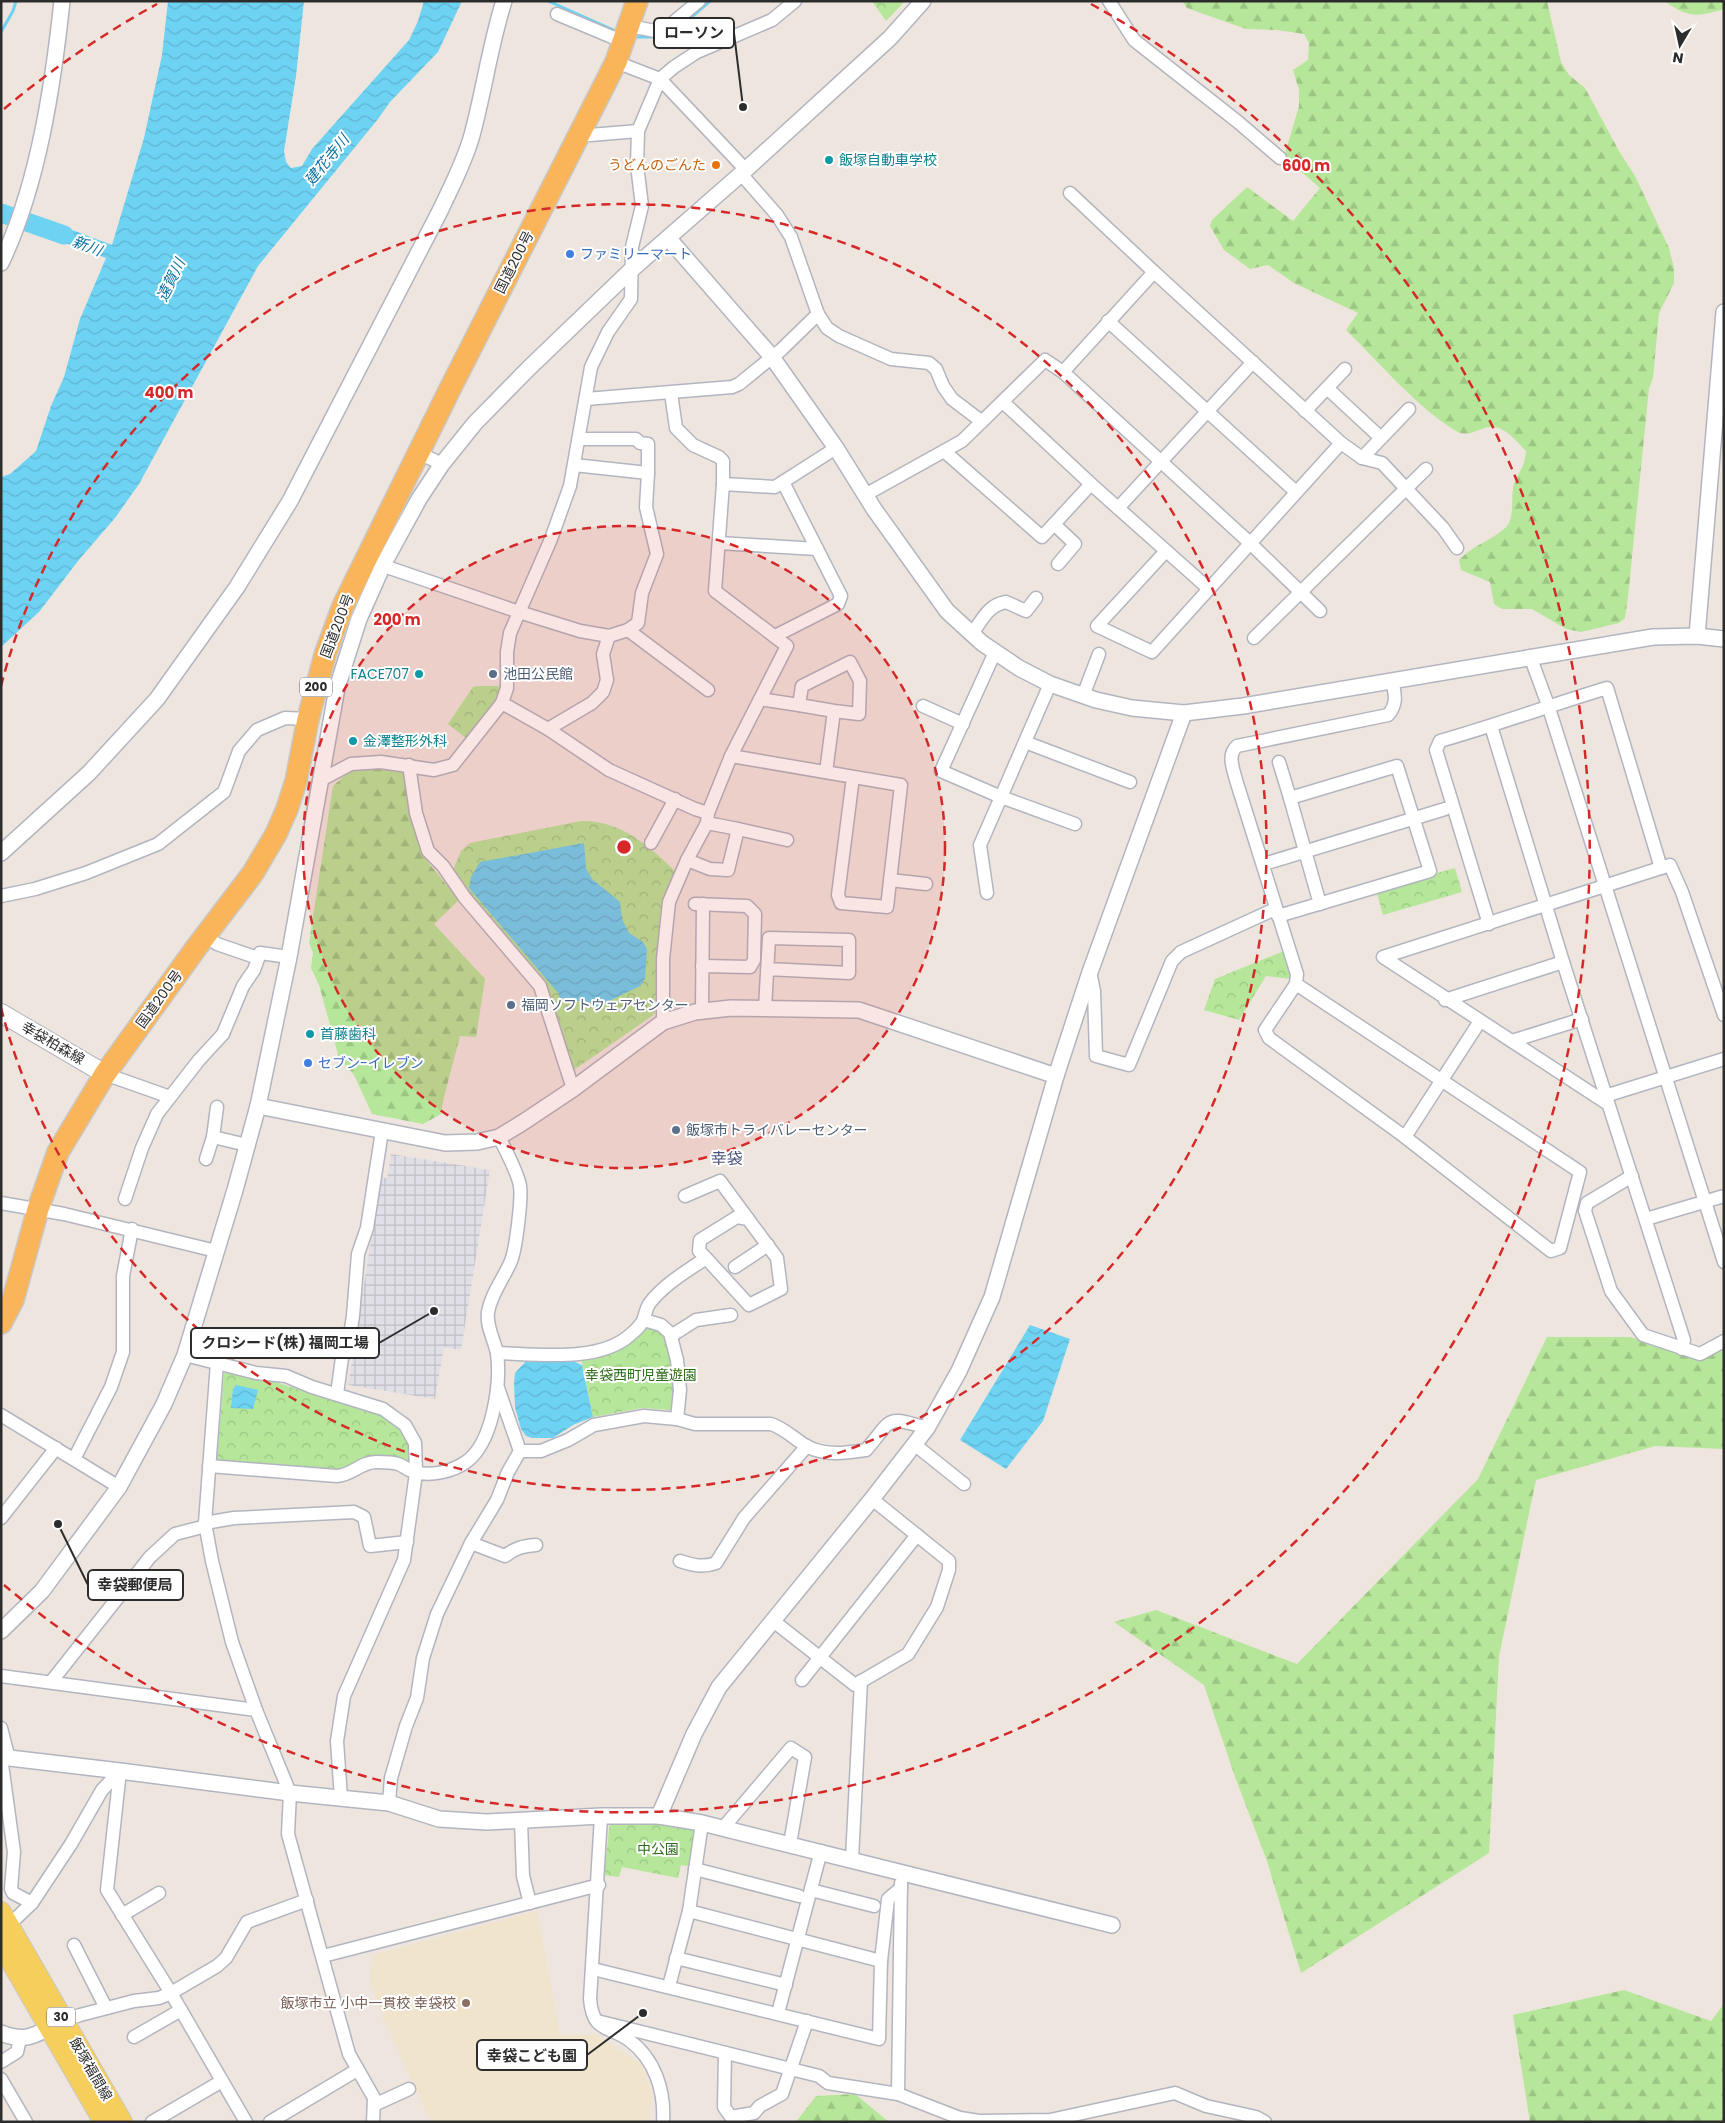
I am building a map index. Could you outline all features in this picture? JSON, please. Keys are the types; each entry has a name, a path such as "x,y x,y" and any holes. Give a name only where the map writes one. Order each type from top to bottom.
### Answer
{"highway":[{"name":"国道200号","path":"1,1323 13,1300 38,1209 58,1152 105,1074 205,935 253,873 276,834 296,781 308,719 325,654 343,606 374,563 416,459 616,62 627,35 637,1"}],"main road":[{"name":"幸袋柏森線","path":"1,1013 105,1074"},
{"name":"飯塚福間線","path":"5,1919 104,2122"},
{"name":"飯塚福間線","path":"1,1944 122,2122"}],"street":[{"path":"1,263 6,242 25,200 34,163 57,46 62,1"},
{"path":"1,853 89,773 157,699 237,587 290,501 463,163 472,135 504,1"},
{"path":"557,14 627,35 664,30 700,1"},
{"path":"319,781 351,764 381,762 434,770 453,765 502,703 507,688 507,652 510,633 551,539 570,486 591,367 608,332 631,299 630,271 632,247 642,206 637,165 638,131 660,78 697,52 772,20 795,1"},
{"path":"1,1631 42,1591 119,1487 164,1404 185,1355 258,1106 289,957 312,816 336,688 359,618 374,563 442,464 475,423 630,271 744,172 890,38 923,1"},
{"path":"1109,1 1134,40 1238,122 1280,158"},
{"path":"616,62 660,78 744,172 777,215 791,237 818,314 828,328 839,336 891,359 929,363 936,369 943,386 952,399 981,421"},
{"path":"578,136 638,131"},
{"path":"1070,193 1340,443 1362,458 1382,464 1443,528 1457,548"},
{"path":"669,239 772,357 836,448 865,495 948,611 972,634 995,652 1019,668 1050,684 1082,696 1132,708 1184,713 1244,706 1530,656 1653,637 1697,636 1724,639"},
{"path":"1063,372 1154,272"},
{"path":"1697,636 1724,312"},
{"path":"586,399 732,387 739,384 772,357 818,314"},
{"path":"1108,321 1296,492"},
{"path":"865,495 962,441 1045,360 1063,372 1162,462 1250,543 1320,612"},
{"path":"1118,508 1253,362"},
{"path":"1305,411 1346,369"},
{"path":"1327,388 1381,438"},
{"path":"663,1022 663,959 669,902 707,818 730,756 787,646 716,591 723,484 722,461 719,457 693,444 676,428 671,393"},
{"path":"1003,402 1090,484 1209,589"},
{"path":"1362,458 1409,409"},
{"path":"374,563 580,631 609,636 628,630 638,623 642,592 657,554 646,507 648,444 640,443 636,439 579,439"},
{"path":"1166,551 1097,626 1152,652 1340,443"},
{"path":"723,484 775,487 836,448"},
{"path":"944,451 1042,537 1090,484"},
{"path":"416,459 442,464"},
{"path":"416,459 433,477"},
{"path":"574,465 648,473"},
{"path":"1254,638 1426,469"},
{"path":"775,636 838,604 841,596 784,482"},
{"path":"1054,524 1076,544 1058,564"},
{"path":"719,543 817,549"},
{"path":"972,634 986,612 993,606 1006,602 1026,611 1036,598"},
{"path":"628,630 708,690"},
{"path":"548,729 592,703 603,692 607,680 603,654 609,636"},
{"path":"995,652 941,771 1001,797 1075,824"},
{"path":"1082,696 1099,654"},
{"path":"1530,656 1548,706 1724,1262"},
{"path":"760,699 834,711 859,714 860,681 850,662 802,686 799,705"},
{"path":"1296,984 1580,1172 1560,1248 1551,1251 1405,1137 1269,1038 1265,1030 1296,984 1298,974 1236,780 1231,757 1232,750 1237,746 1388,716 1394,709 1396,700 1392,680"},
{"path":"987,894 980,845 1050,684"},
{"path":"1489,924 1436,750 1440,740 1491,726 1606,688 1660,868"},
{"path":"502,703 548,729 610,770 675,799 695,809 707,818 738,829 787,840"},
{"path":"923,706 962,724"},
{"path":"826,772 834,711"},
{"path":"659,1816 694,1734 719,1687 914,1444 926,1428 959,1371 992,1297 1056,1076 1090,972 1184,713"},
{"path":"1,896 36,889 86,874 158,844 224,792 239,751 257,730 285,718 308,719"},
{"path":"1491,726 1606,1100 1684,1340 1682,1348"},
{"path":"1025,742 1130,782"},
{"path":"730,756 901,785 887,907 841,903 838,895 853,777"},
{"path":"1279,762 1320,904"},
{"path":"409,765 416,813 428,851 443,866 465,898 540,986 573,1089"},
{"path":"1090,972 1094,991 1096,1056 1129,1065 1172,961 1181,952 1277,913 1320,904 1430,871 1397,766 1290,798"},
{"path":"651,843 675,799"},
{"path":"287,809 312,816"},
{"path":"1264,864 1445,809"},
{"path":"687,860 710,869 728,870 738,829"},
{"path":"1606,1100 1445,1000 1383,958 1670,865 1682,892 1724,1016"},
{"path":"890,880 926,884"},
{"path":"702,966 750,967 754,960 755,914 747,906 699,904 702,1012"},
{"path":"205,935 217,944 258,958"},
{"path":"765,1008 767,969 769,938 849,940 848,973 767,969"},
{"path":"125,1198 142,1148 158,1114 223,1034 243,986 254,970 260,953 289,957"},
{"path":"1445,1000 1563,962"},
{"path":"258,1106 444,1143 476,1142 499,1137 573,1089 663,1022 702,1012 731,1008 859,1010 1056,1076"},
{"path":"1512,1041 1582,1019"},
{"path":"1405,1137 1480,1021"},
{"path":"1606,1100 1665,1077 1724,1059"},
{"path":"105,1074 170,1097"},
{"path":"206,1159 213,1137 217,1107"},
{"path":"337,1394 342,1358 349,1340 353,1316 358,1254 367,1228 382,1131"},
{"path":"213,1137 247,1145"},
{"path":"209,1466 337,1476 346,1475 365,1464 374,1462 398,1464 416,1473 451,1470 467,1462 479,1450 491,1421 497,1386 497,1353 488,1315 491,1298 512,1258 518,1228 520,1186 499,1137"},
{"path":"1632,1176 1586,1203 1585,1211 1611,1291 1642,1335 1700,1354 1724,1341"},
{"path":"685,1196 720,1181 777,1258 781,1289 749,1305 700,1251 700,1240 737,1217 748,1219"},
{"path":"1646,1219 1706,1203 1724,1196"},
{"path":"1,1203 132,1229 216,1251"},
{"path":"74,1459 111,1387 120,1361 122,1352 122,1276 132,1229"},
{"path":"735,1267 768,1245"},
{"path":"497,1353 560,1354 604,1351 631,1335 644,1320 645,1311 661,1291 675,1278 706,1258"},
{"path":"671,1336 696,1320 731,1315"},
{"path":"644,1320 662,1325 671,1336 677,1360 680,1390 677,1418"},
{"path":"185,1355 256,1373 286,1376 312,1387 383,1409 405,1425 415,1443 416,1473 404,1560 344,1696 337,1741 341,1798"},
{"path":"217,1363 205,1524 232,1642 256,1710 290,1793 288,1834 349,2054 374,2098 373,2122"},
{"path":"389,1803 391,1778 406,1726 417,1698 423,1658 438,1614 471,1543 497,1500 508,1472 520,1450 497,1386"},
{"path":"1,1415 119,1487"},
{"path":"520,1450 541,1451 568,1440 594,1425 629,1417 644,1416 677,1418 695,1424 771,1424 782,1428 808,1446 827,1454 866,1450 887,1423 893,1421 900,1420 926,1428"},
{"path":"914,1444 964,1484"},
{"path":"680,1561 701,1566 708,1566 716,1562 744,1518 808,1446"},
{"path":"1,1518 56,1448"},
{"path":"772,1620 855,1684 908,1654 937,1607 950,1561 872,1498"},
{"path":"51,1682 155,1552 175,1534 205,1524 234,1518 354,1512 364,1517 370,1546 407,1542"},
{"path":"802,1680 917,1535"},
{"path":"471,1543 505,1556 515,1549 536,1545"},
{"path":"1,1676 256,1710"},
{"path":"852,1859 861,1681"},
{"path":"1,1728 14,1852 11,1889 14,1893 32,1903"},
{"path":"723,1828 790,1748 805,1757 790,1844"},
{"path":"4,1758 290,1793 389,1803 439,1818 487,1822 602,1816 659,1816 723,1828 1112,1924"},
{"path":"5,1919 32,1903 71,1844 102,1790 120,1771"},
{"path":"120,1771 107,1890 171,1993 246,2122"},
{"path":"602,1816 599,1885 590,1999 591,2013 605,2030 629,2040 646,2058 656,2074 662,2093 663,2122"},
{"path":"522,1821 523,1876 530,1903"},
{"path":"669,1986 689,1911 702,1823"},
{"path":"778,2014 798,1939 805,1893 821,1852"},
{"path":"695,1869 874,1906"},
{"path":"898,2094 901,1871"},
{"path":"323,1956 599,1885"},
{"path":"593,1969 880,2039 881,1961 888,1899 901,1888"},
{"path":"122,1915 159,1893"},
{"path":"1,2033 20,2039 80,2014 159,1998 171,1993 217,1966 226,1958 247,1922 307,1900"},
{"path":"689,1911 881,1961"},
{"path":"74,1945 106,2008"},
{"path":"676,1958 786,1985"},
{"path":"134,2037 181,2010"},
{"path":"725,2053 724,2107 731,2116 754,2113 760,2106 782,2094 807,2020"},
{"path":"597,2021 819,2076 828,2083 898,2094 960,2118 979,2121 1050,2120 1175,2093 1206,2106 1256,2117 1266,2122"},
{"path":"1,2062 16,2052 20,2039"},
{"path":"270,2122 357,2070"},
{"path":"1,2079 26,2122"},
{"path":"152,2122 222,2081"},
{"path":"374,2105 409,2089"}],"shaded area":[{"path":"391,1154 490,1170 461,1350 444,1347 435,1399 348,1385 381,1178 387,1178"},
{"name":"飯塚市立 小中一貫校 幸袋校","path":"537,1911 560,2035 596,2035 641,2064 652,2092 649,2122 431,2122 385,2022 370,1983 372,1955"}],"green space":[{"path":"872,1 905,1 886,21"},
{"path":"1182,1 1547,1 1561,62 1569,75 1585,88 1619,151 1635,176 1669,248 1674,268 1674,283 1659,313 1653,378 1649,388 1628,597 1625,618 1619,623 1581,632 1566,629 1532,609 1502,609 1494,604 1490,582 1461,570 1459,560 1499,533 1510,521 1513,488 1524,462 1526,451 1511,436 1498,428 1488,427 1465,434 1456,431 1412,397 1346,330 1358,313 1294,283 1268,265 1250,269 1224,250 1210,226 1212,220 1247,187 1293,221 1320,188 1284,157 1299,106 1299,90 1293,70 1308,60 1309,43 1304,34 1277,30 1246,29 1187,8"},
{"path":"1665,1 1724,1 1724,9 1707,14 1693,14 1680,11"},
{"path":"500,686 497,700 466,738 448,724 473,687"},
{"path":"377,765 404,770 417,834 427,861 459,900 434,924 485,979 476,1037 460,1036 441,1114 423,1124 372,1114 354,1075 339,1058 319,985 311,968 313,953 309,943 333,786 353,768"},
{"path":"581,821 609,825 622,830 645,844 676,872 663,900 660,914 655,1012 652,1016 571,1072 546,985 462,886 453,870 461,851 470,843"},
{"path":"1455,868 1462,892 1383,915 1376,890"},
{"path":"1284,951 1292,972 1291,979 1266,976 1239,1020 1204,1010 1215,979"},
{"name":"幸袋西町児童遊園","path":"647,1326 657,1330 664,1337 669,1347 673,1359 675,1407 671,1410 642,1408 593,1417 581,1358 592,1358 610,1354 625,1346"},
{"path":"1547,1337 1630,1337 1701,1357 1724,1345 1724,1449 1655,1446 1536,1480 1499,1656 1489,1853 1301,1973 1267,1861 1234,1774 1204,1685 1114,1622 1156,1610 1297,1664 1478,1479"},
{"path":"227,1372 259,1377 312,1394 380,1412 398,1425 405,1434 410,1450 412,1467 397,1460 347,1473 222,1464 217,1459 224,1374"},
{"name":"中公園","path":"610,1821 634,1821 689,1827 695,1830 692,1867 681,1865 678,1878 622,1867 619,1877 604,1875"},
{"path":"1624,1990 1711,2021 1724,2004 1724,2122 1530,2122 1513,2015"},
{"path":"855,2094 889,2122 796,2122 816,2096"}],"water":[{"path":"168,1 304,1 296,76 284,151 286,162 291,168 302,166 312,149 409,40 418,21 424,1 462,1 438,52 390,102 258,266 139,484 115,518 78,561 39,612 1,647 1,477 10,474 36,451 51,406 64,377 80,319 106,258 38,233 43,219 112,245 144,138 162,55"},
{"path":"584,843 586,868 592,879 620,902 622,919 629,933 643,942 647,949 645,979 640,986 597,1007 590,1002 560,999 559,994 469,888 471,877 480,862"},
{"path":"1030,1325 1070,1339 1043,1421 1006,1469 960,1440"},
{"path":"529,1358 568,1359 582,1365 593,1417 573,1425 553,1438 532,1438 526,1436 521,1429 515,1407 514,1383 515,1373"},
{"path":"236,1385 258,1390 253,1409 231,1408 233,1389"}],"waterway":[{"path":"1,32 13,11 16,1"},
{"path":"548,1 618,32"},
{"path":"633,37 663,37 672,34 710,1"},
{"name":"新川","path":"1,213 64,235"}],"place":[{"name":"ローソン","path":"743,107"},
{"name":"飯塚自動車学校","path":"829,160"},
{"name":"うどんのごんた","path":"716,165"},
{"name":"ファミリーマート","path":"570,254"},
{"name":"FACE707","path":"419,674"},
{"name":"池田公民館","path":"493,674"},
{"name":"金澤整形外科","path":"353,741"},
{"name":"福岡ソフトウェアセンター","path":"511,1005"},
{"name":"首藤歯科","path":"310,1034"},
{"name":"セブン-イレブン","path":"308,1063"},
{"name":"飯塚市トライバレーセンター","path":"676,1130"},
{"name":"クロシード(株) 福岡工場","path":"434,1311"},
{"name":"幸袋郵便局","path":"58,1524"},
{"name":"飯塚市立 小中一貫校 幸袋校","path":"466,2003"},
{"name":"幸袋こども園","path":"643,2013"}],"district":[{"name":"幸袋","path":"727,1158"}],"water label":[{"name":"建花寺川","path":"327,160"},
{"name":"遠賀川","path":"171,280"}]}
